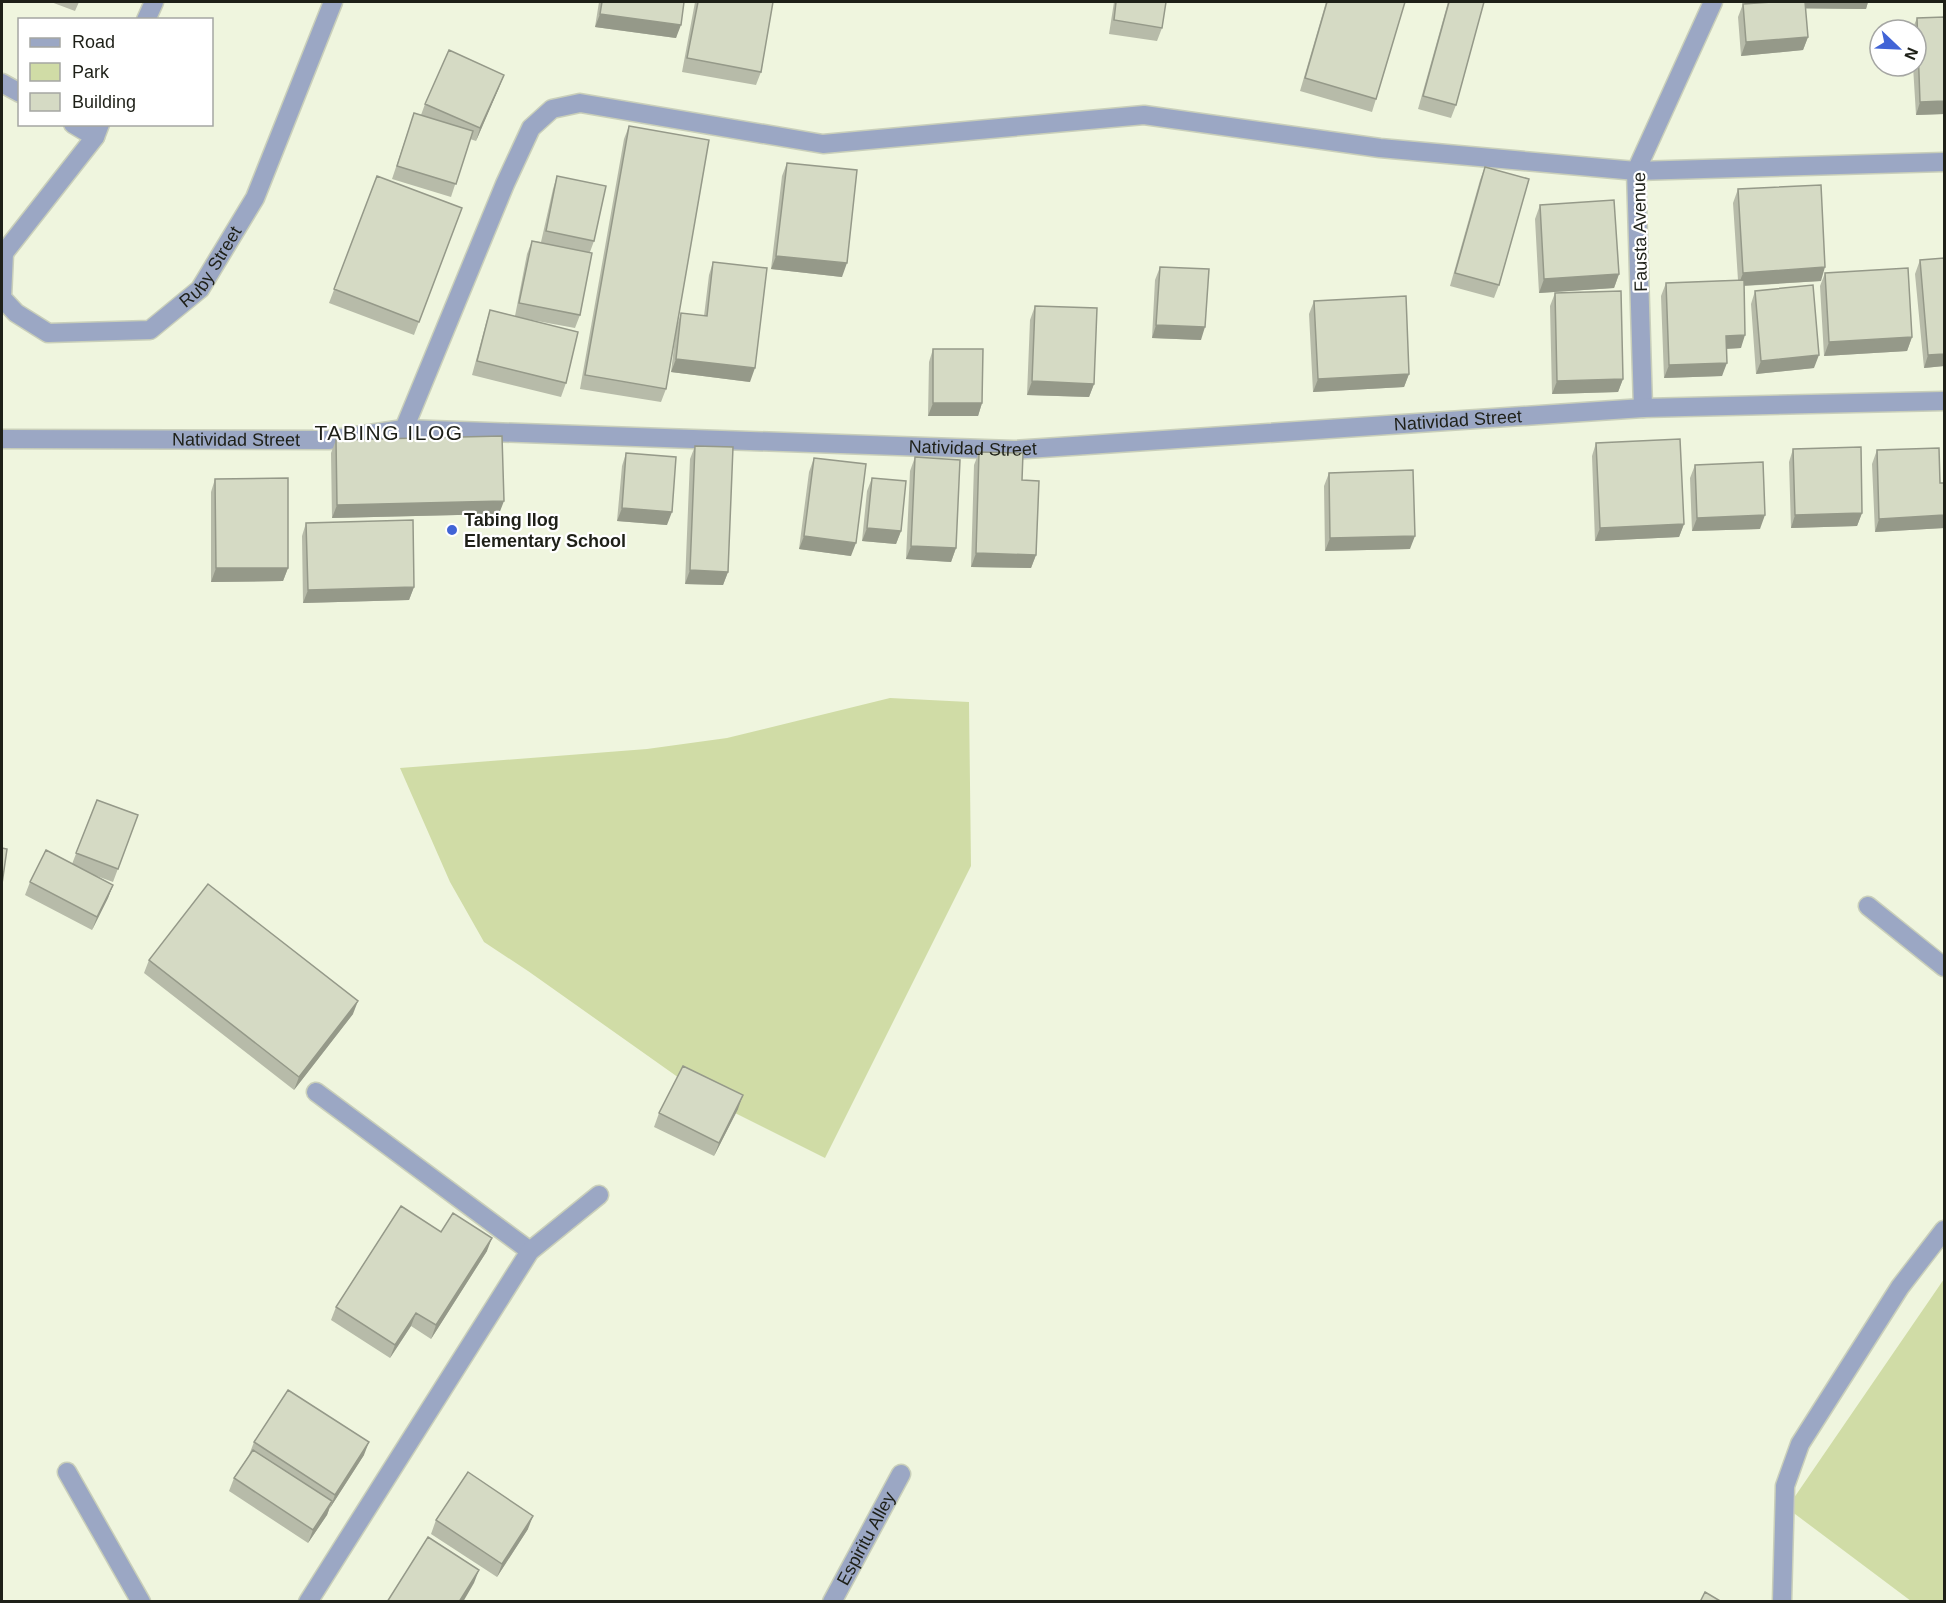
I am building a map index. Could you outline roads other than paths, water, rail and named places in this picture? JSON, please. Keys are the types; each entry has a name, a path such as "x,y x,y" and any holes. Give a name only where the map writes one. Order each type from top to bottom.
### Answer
{"street":[{"path":"147,18 154,2"},
{"name":"Ruby Street","path":"3,252 2,298 16,313 48,333 150,330 200,289 255,198 333,2"},
{"name":"Fausta Avenue","path":"1643,408 1636,171 1713,2"},
{"path":"2,83 18,92"},
{"path":"404,429 505,184 531,128 552,110 580,103 823,144 1144,115 1380,148 1636,171 1944,162"},
{"path":"3,252 97,131 80,126"},
{"name":"Natividad Street","path":"2,439 328,440 404,429 1012,450 1643,408 1944,401"},
{"path":"1868,906 1944,967"},
{"path":"316,1092 530,1251"},
{"path":"308,1602 530,1251 599,1195"},
{"path":"1782,1602 1785,1486 1800,1444 1900,1287 1944,1230"},
{"path":"67,1472 141,1602"},
{"name":"Espiritu Alley","path":"831,1602 901,1474"}],"place":[{"name":"Tabing Ilog Elementary School","path":"452,530"}],"district":[{"name":"TABING ILOG","path":"389,432"}]}
